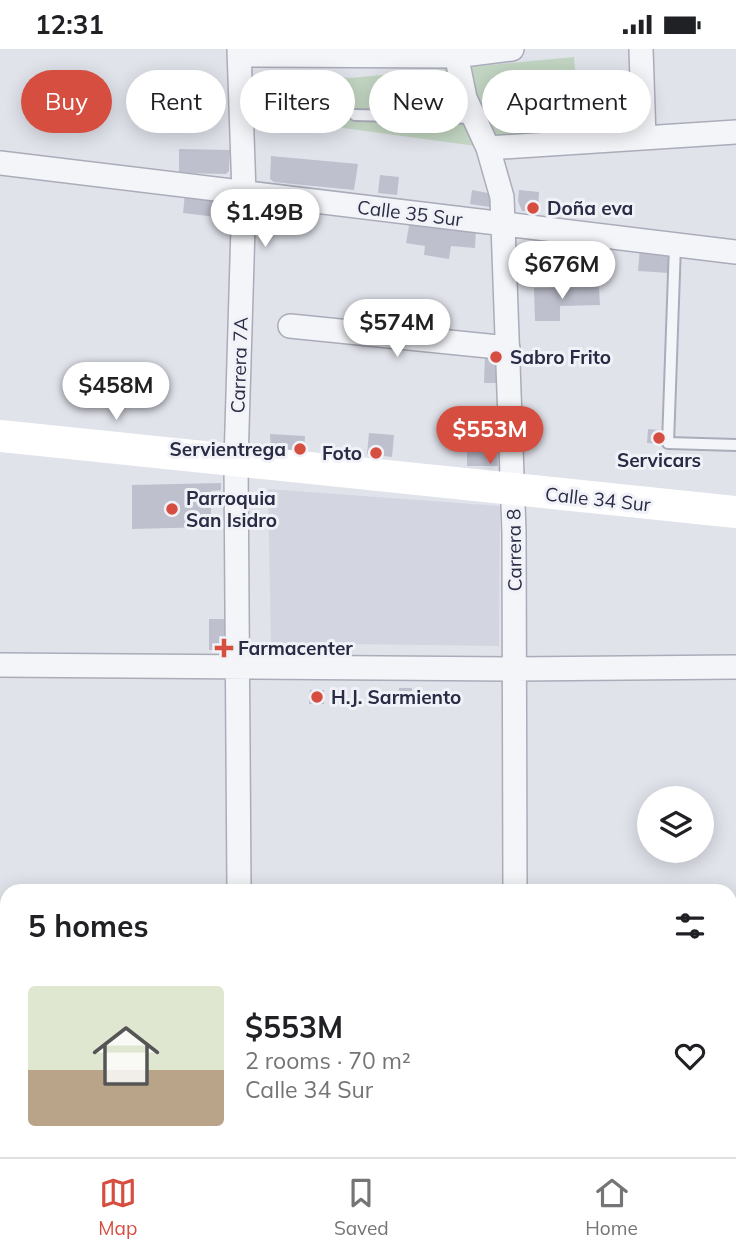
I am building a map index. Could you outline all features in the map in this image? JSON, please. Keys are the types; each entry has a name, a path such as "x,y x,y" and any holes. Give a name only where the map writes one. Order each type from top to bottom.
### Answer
{"main road":[{"name":"Calle 34 Sur","path":"0,436 736,513"}],"street":[{"path":"239,52 455,53 512,49"},
{"path":"641,49 644,138"},
{"name":"Carrera 7A","path":"239,52 244,193 236,462 239,884"},
{"name":"Carrera 8","path":"455,53 465,98 488,148 502,197 504,224 513,490 515,884"},
{"path":"488,148 736,132"},
{"name":"Calle 35 Sur","path":"0,163 736,253"},
{"path":"290,327 508,348"},
{"path":"0,665 515,669 736,667"}],"lane":[{"path":"355,115 475,118"},
{"path":"675,245 668,443 736,445"}],"shaded area":[{"path":"268,489 500,506 499,646 271,643"}],"green space":[{"path":"574,57 575,70 482,70 482,133 560,133 476,146 380,133 468,133 468,70 435,70"},
{"path":"369,76 369,131 355,130 355,78"}],"building":[{"path":"179,149 230,150 229,171 226,174 179,173"},
{"path":"271,156 358,164 354,190 274,182 270,179"},
{"path":"380,175 399,177 397,195 378,193"},
{"path":"472,190 493,194 495,202 490,207 470,204"},
{"path":"519,190 539,192 538,212 522,211 518,201"},
{"path":"185,193 228,199 235,206 233,219 183,213"},
{"path":"267,207 288,207 288,221 267,221"},
{"path":"410,220 476,229 475,248 451,246 449,259 424,255 425,246 406,243"},
{"path":"640,246 671,248 669,273 638,271"},
{"path":"599,287 600,305 560,306 560,321 535,321 534,288"},
{"path":"485,353 500,353 500,383 484,383"},
{"path":"648,429 661,430 660,444 647,443"},
{"path":"369,433 394,435 392,457 367,454"},
{"path":"270,434 305,436 304,452 271,450"},
{"path":"467,450 497,450 498,466 467,466"},
{"name":"Parroquia San Isidro","path":"221,483 221,490 211,491 211,527 132,529 132,485"},
{"path":"209,619 228,619 228,650 209,650"},
{"path":"399,688 412,688 411,706 399,706"},
{"name":"H.J. Sarmiento","path":"310,690 324,690 324,704 309,704"}],"place":[{"name":"Doña eva","path":"533,208"},
{"name":"Sabro Frito","path":"496,357"},
{"name":"Servicars","path":"659,438"},
{"name":"Servientrega","path":"300,449"},
{"name":"Foto","path":"376,453"},
{"name":"Parroquia San Isidro","path":"172,509"},
{"name":"Farmacenter","path":"224,648"},
{"name":"H.J. Sarmiento","path":"317,697"}]}
